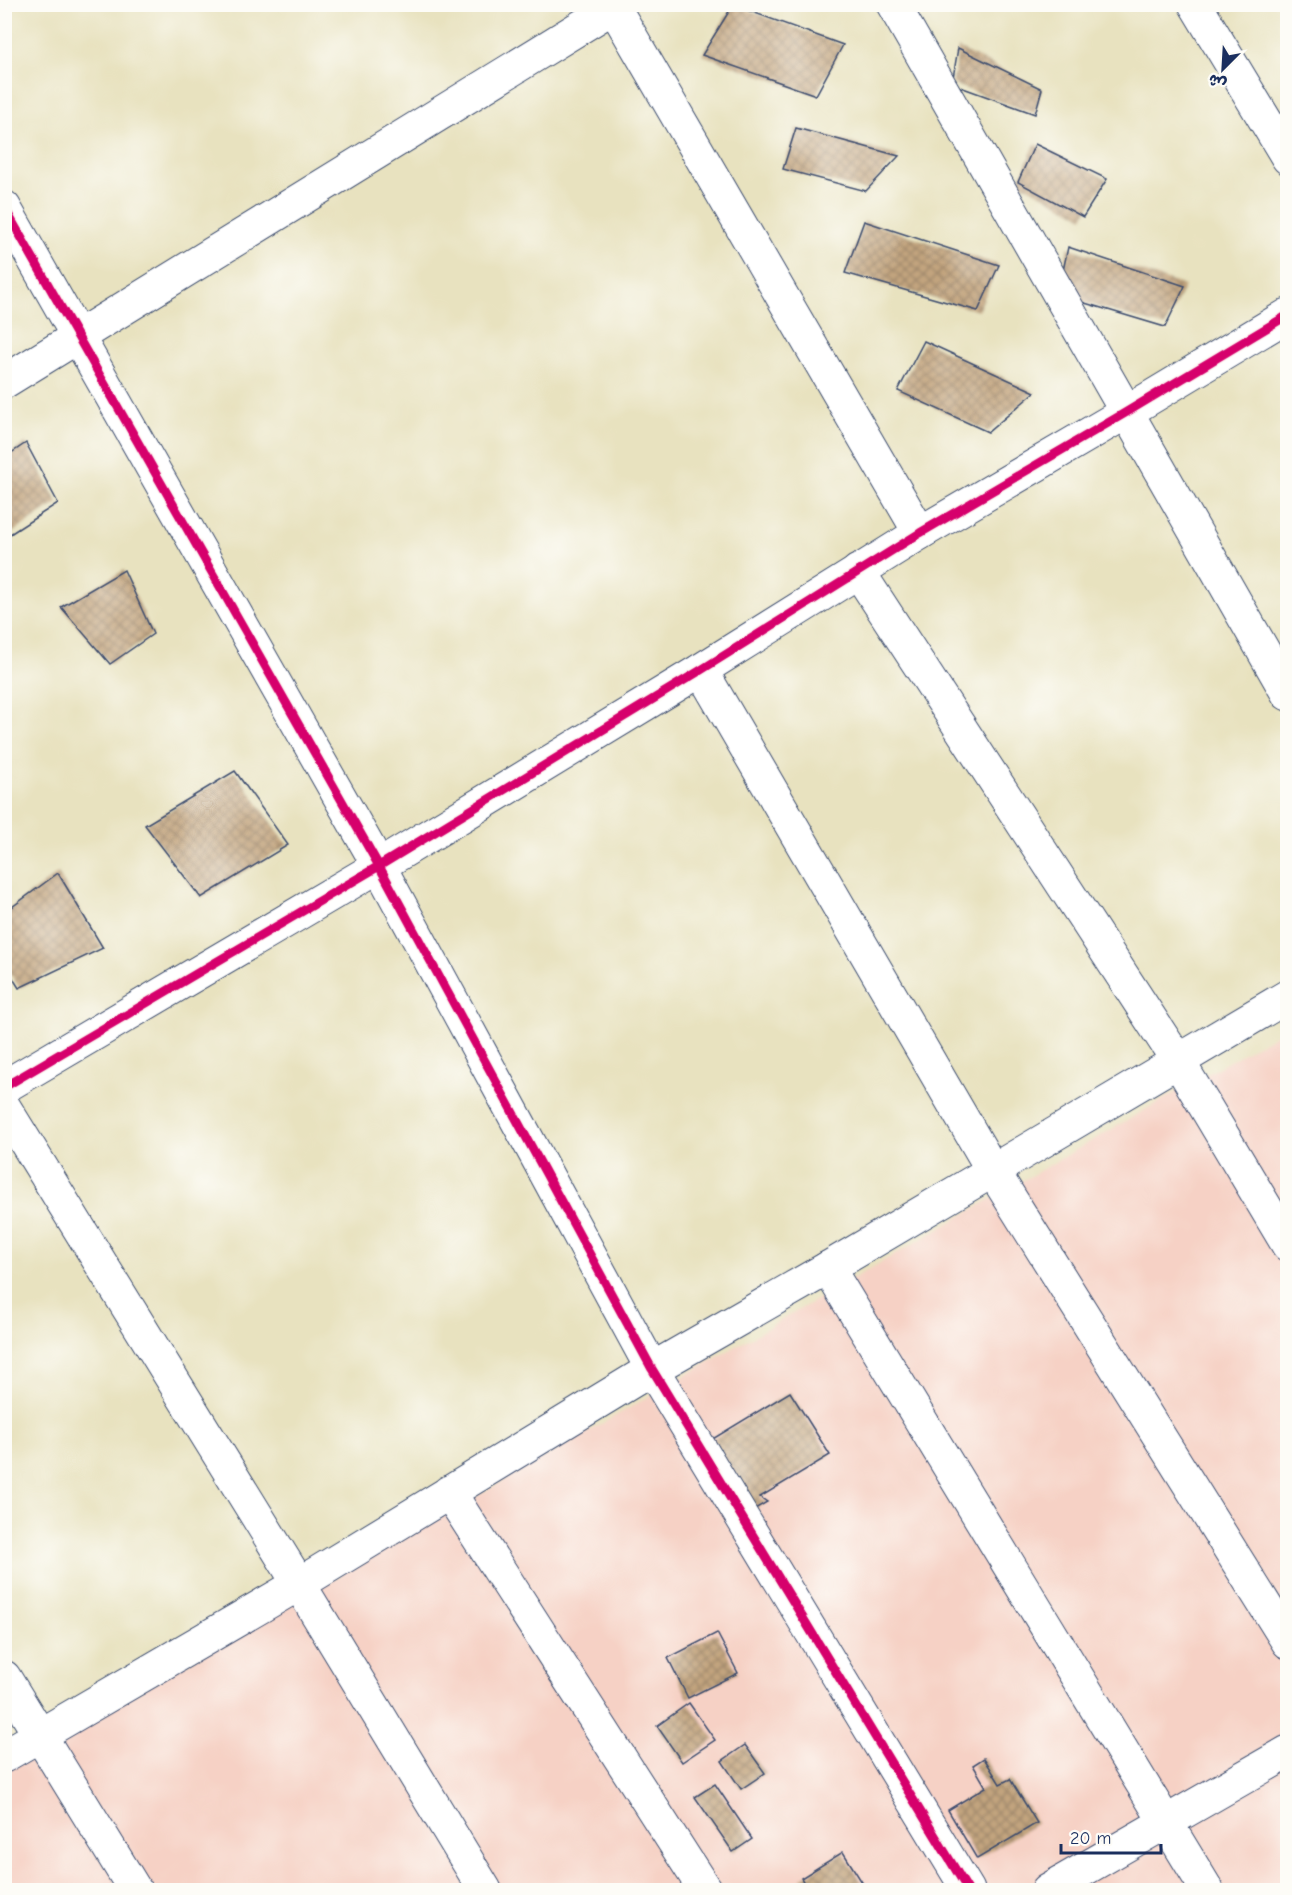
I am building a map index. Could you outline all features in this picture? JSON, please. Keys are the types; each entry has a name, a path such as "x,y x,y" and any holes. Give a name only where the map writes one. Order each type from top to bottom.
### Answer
{"street":[{"path":"893,4 1287,694"},
{"path":"1195,4 1287,158"},
{"path":"4,382 615,5 920,533"},
{"path":"4,207 379,866 652,1369 968,1890"},
{"path":"4,1087 379,866 701,670 920,533 1287,315"},
{"path":"858,571 1178,1061 1287,1245"},
{"path":"701,670 993,1171 1287,1642"},
{"path":"4,1756 299,1584 652,1369 828,1268 1287,996"},
{"path":"4,1107 485,1890"},
{"path":"828,1268 1207,1890"},
{"path":"449,1492 705,1890"},
{"path":"4,1677 135,1890"},
{"path":"1048,1890 1287,1752"}],"shaded area":[{"path":"1287,1028 1287,1890 5,1890 4,1769"}],"building":[{"path":"733,5 843,45 816,95 702,55"},
{"path":"958,48 1042,89 1035,114 952,84"},
{"path":"796,128 899,156 866,191 783,169"},
{"path":"1035,144 1107,179 1083,217 1018,182"},
{"path":"864,221 999,265 978,311 845,273"},
{"path":"1068,247 1185,286 1165,327 1058,295"},
{"path":"924,341 1035,392 988,432 898,391"},
{"path":"26,443 58,503 4,538 4,458"},
{"path":"124,570 153,634 110,664 61,607"},
{"path":"235,771 288,845 201,898 145,825"},
{"path":"58,873 103,948 19,988 4,964 4,913"},
{"path":"790,1392 830,1455 760,1497 767,1502 748,1513 706,1443"},
{"path":"717,1633 738,1673 688,1698 668,1658"},
{"path":"689,1703 715,1740 682,1762 657,1726"},
{"path":"745,1745 765,1773 741,1789 722,1761"},
{"path":"984,1758 1000,1784 1010,1779 1037,1823 977,1859 948,1810 986,1787 973,1765"},
{"path":"715,1784 752,1839 733,1852 695,1797"},
{"path":"843,1852 865,1887 859,1890 808,1890 801,1878"}],"cycle path":[{"path":"4,207 379,866 652,1369 968,1890"},
{"path":"4,1087 379,866 701,670 920,533 1288,315"}]}
